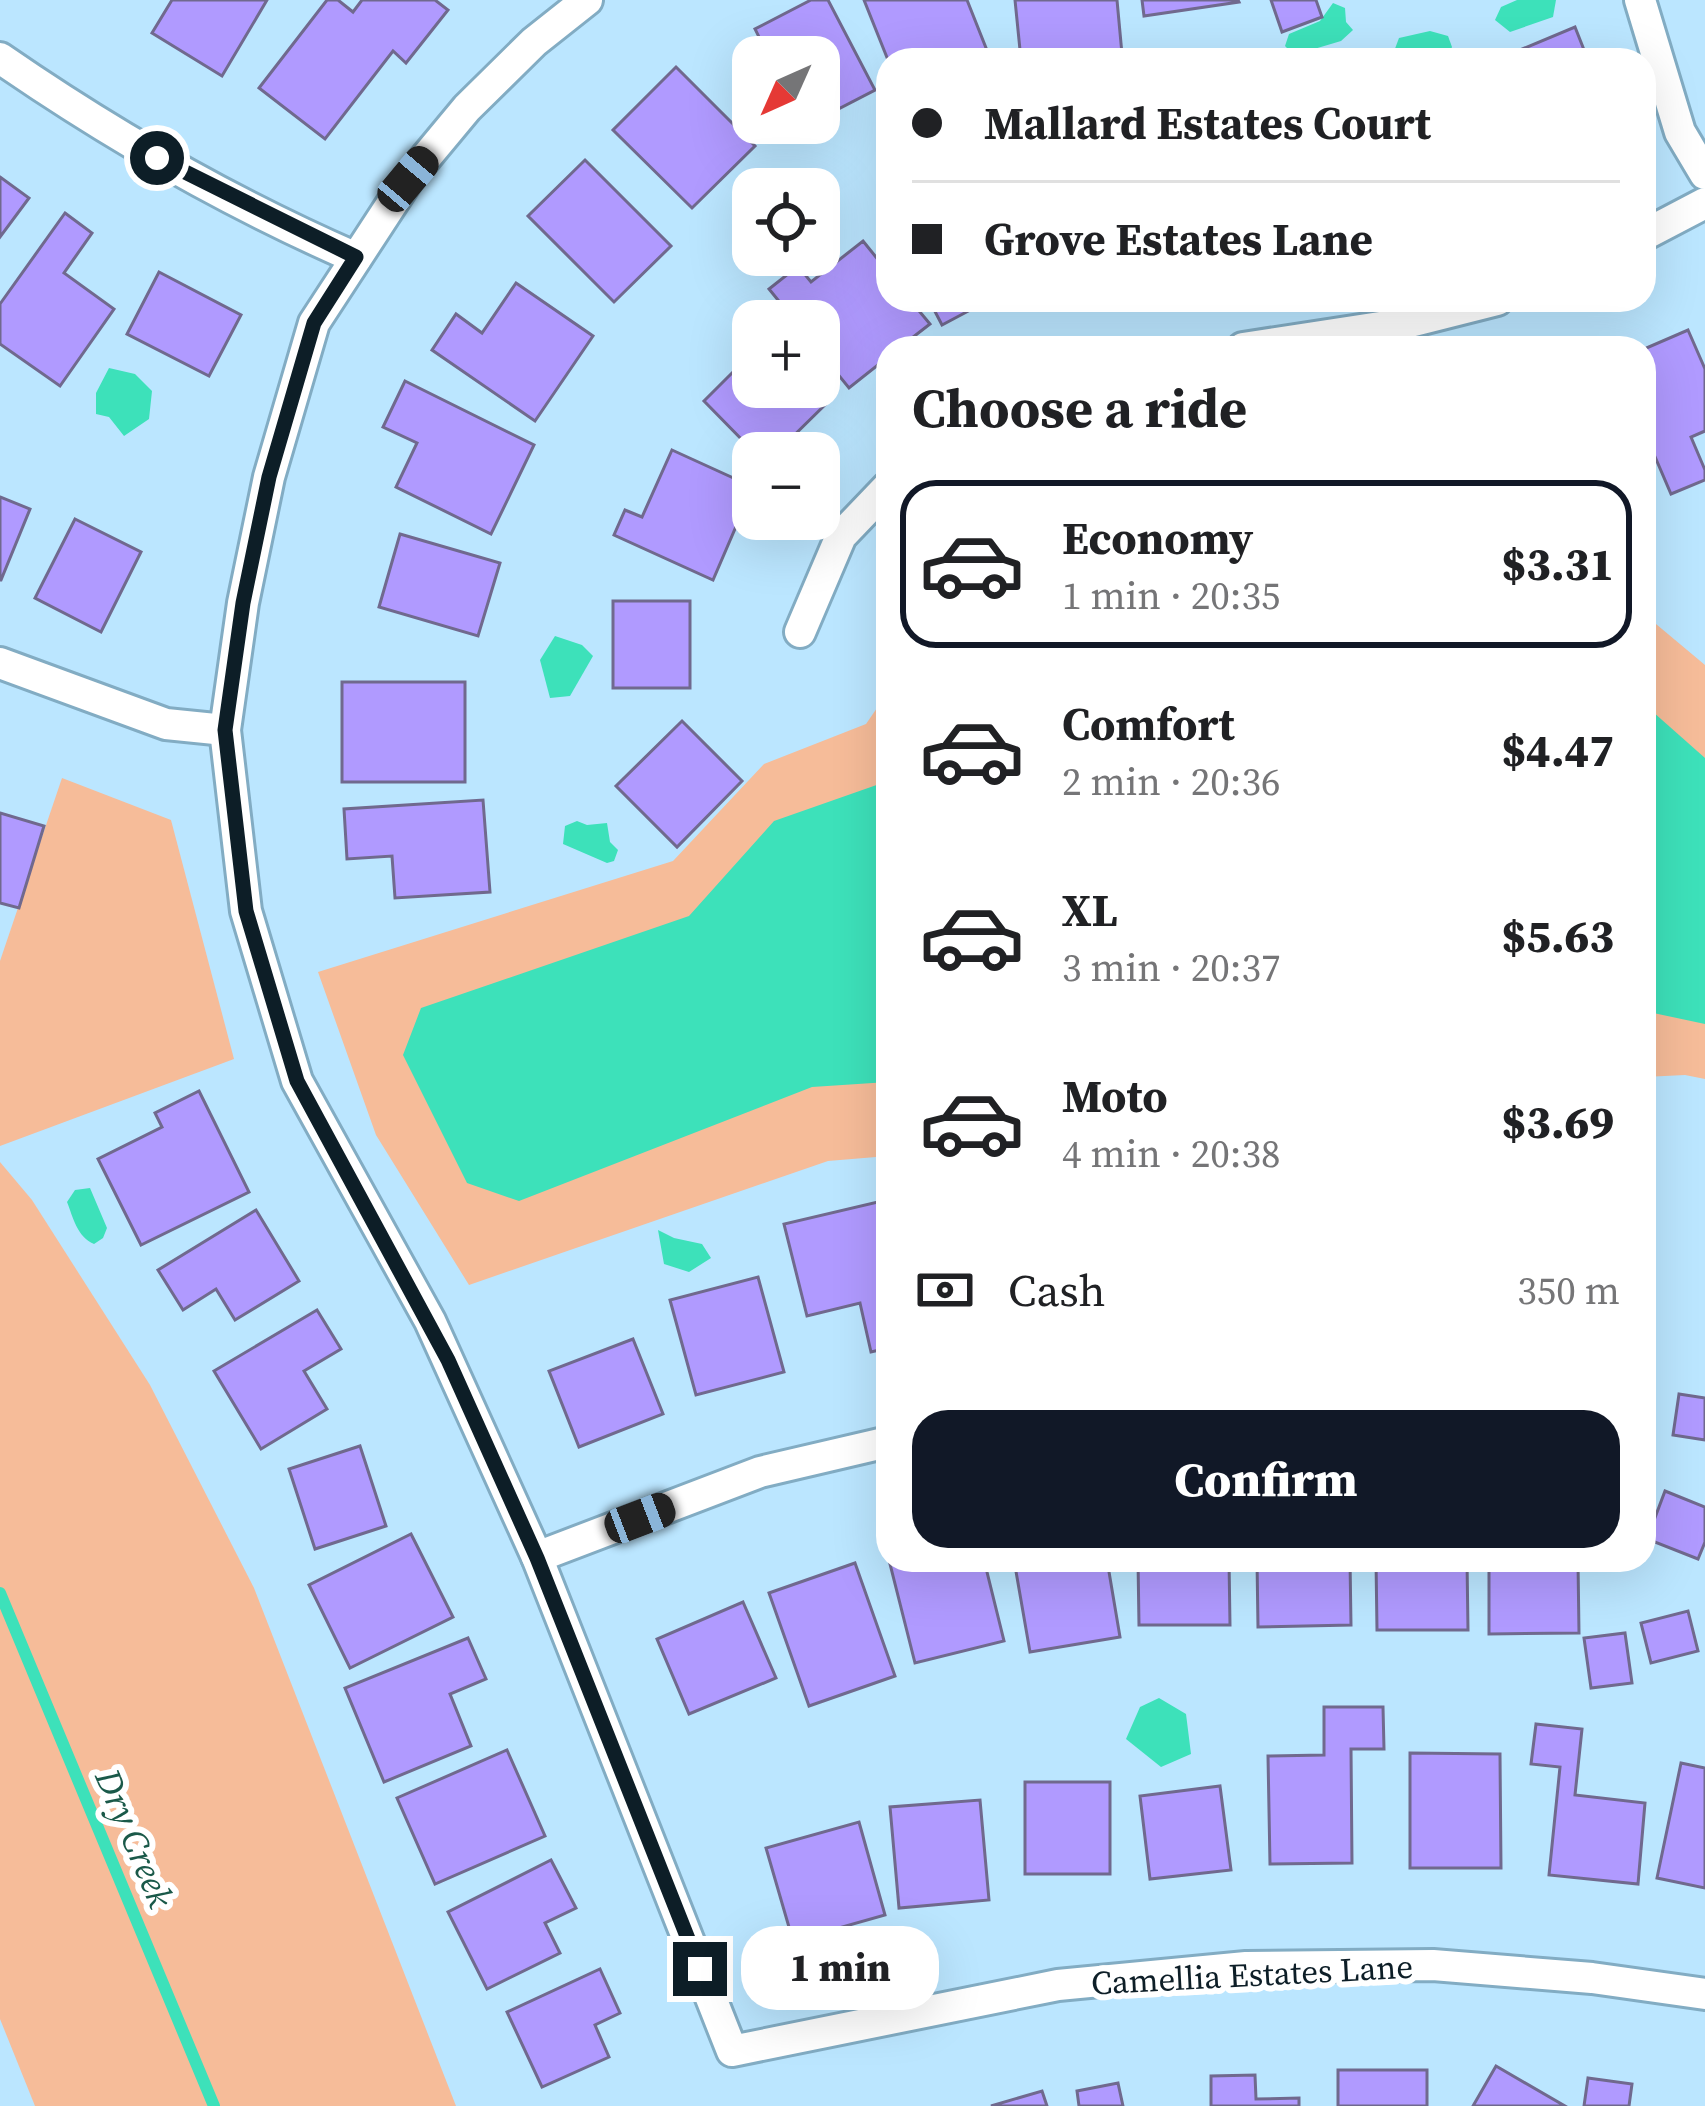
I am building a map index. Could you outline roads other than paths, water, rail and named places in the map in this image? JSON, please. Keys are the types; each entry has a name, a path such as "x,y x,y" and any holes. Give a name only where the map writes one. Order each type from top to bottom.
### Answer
{"street":[{"path":"587,0 534,42 467,108 408,179 314,323 269,477 243,603 225,730 246,911 297,1081 430,1321 537,1558 760,1472 876,1445"},
{"path":"1640,0 1655,48"},
{"path":"1656,53 1680,132 1705,174"},
{"path":"0,58 85,116 194,180 356,257"},
{"path":"1656,230 1705,203"},
{"path":"1321,336 1450,312"},
{"path":"800,632 841,536 876,500"},
{"path":"0,663 166,724 225,730"},
{"name":"Camellia Estates Lane","path":"537,1558 732,2051 1058,1985 1246,1967 1433,1965 1592,1978 1705,1994"}],"waterway":[{"name":"Dry Creek","path":"0,1593 214,2106"}]}
